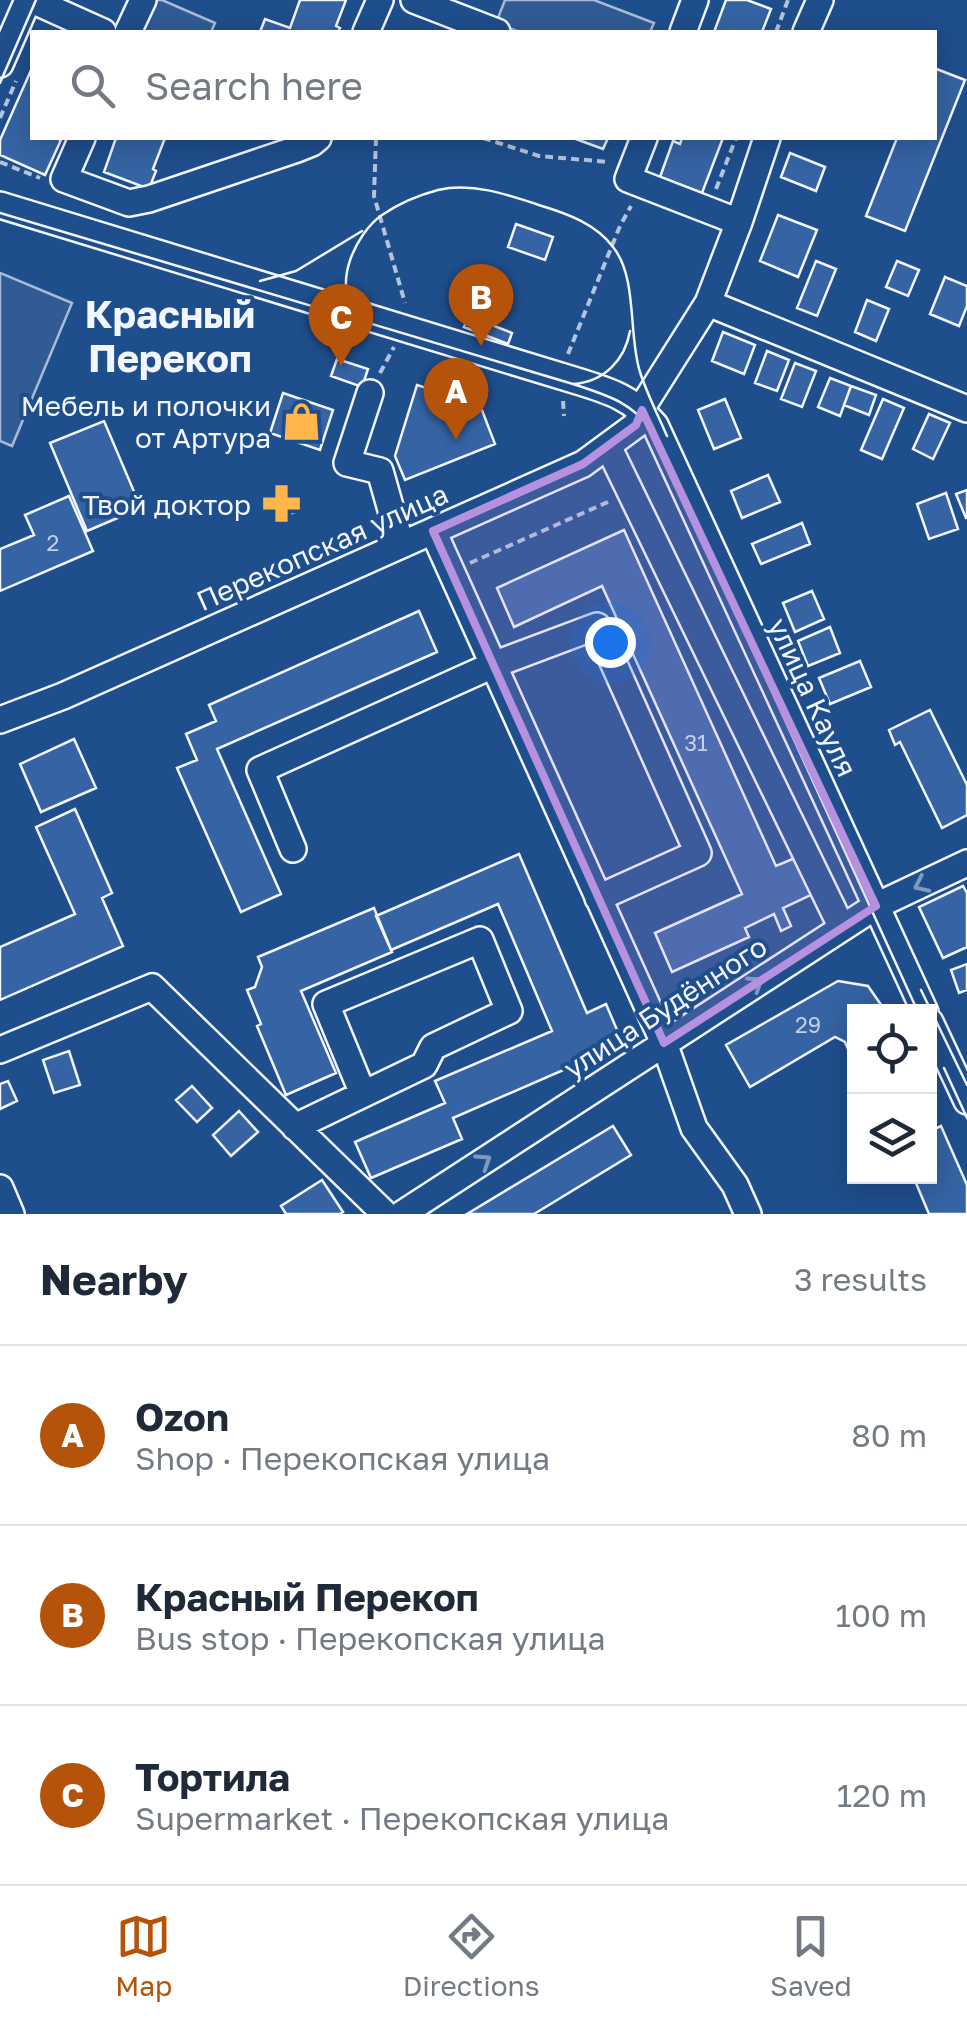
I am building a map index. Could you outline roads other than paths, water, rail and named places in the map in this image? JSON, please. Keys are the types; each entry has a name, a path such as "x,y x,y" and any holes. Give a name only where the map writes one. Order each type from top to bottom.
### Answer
{"street":[{"path":"0,64 30,0 98,30"},
{"path":"129,30 142,0"},
{"path":"367,30 380,0"},
{"path":"414,0 492,30"},
{"path":"684,30 695,0"},
{"path":"807,30 814,2"},
{"path":"81,140 64,179 129,202 149,199 316,140"},
{"path":"643,140 628,179 739,222"},
{"path":"0,205 577,380 644,406 708,303 766,140"},
{"path":"708,303 967,409"},
{"path":"370,393 346,463 380,471 401,545"},
{"name":"Перекопская улица","path":"0,720 63,696 583,464 636,425 644,406"},
{"name":"улица Кауля","path":"644,406 921,1004"},
{"path":"608,446 842,928"},
{"path":"432,531 664,1043 694,1128 736,1185 748,1214"},
{"path":"293,849 260,770 493,665 597,626 698,853 598,898"},
{"name":"улица Будённого","path":"402,1214 876,906 967,863"},
{"path":"296,1126 424,1065 433,1048 509,1011 480,940 326,1004 363,1094"},
{"path":"0,1050 152,987 386,1214"},
{"path":"937,1037 967,1101"},
{"path":"0,1188 11,1214"}],"tram line":[{"path":"0,83 36,0"},
{"path":"371,323 350,303 346,276 363,234 388,211 431,192 464,188 504,194 562,213 598,232 621,260 629,290 636,357 667,436"},
{"path":"0,213 573,384 608,396 636,413 654,432 914,1004"},
{"path":"260,281 296,271 362,231"},
{"path":"573,384 594,379 611,368 630,331"},
{"path":"921,990 967,1085"},
{"path":"944,1068 967,1118"}],"place":[{"name":"Красный Перекоп","path":"481,346"},
{"name":"Тортила","path":"341,366"},
{"name":"Мебель и полочки от Артура","path":"301,421"},
{"name":"Ozon","path":"456,440"},
{"name":"Твой доктор","path":"281,504"}],"district":[{"name":"Красный Перекоп","path":"170,335"}]}
